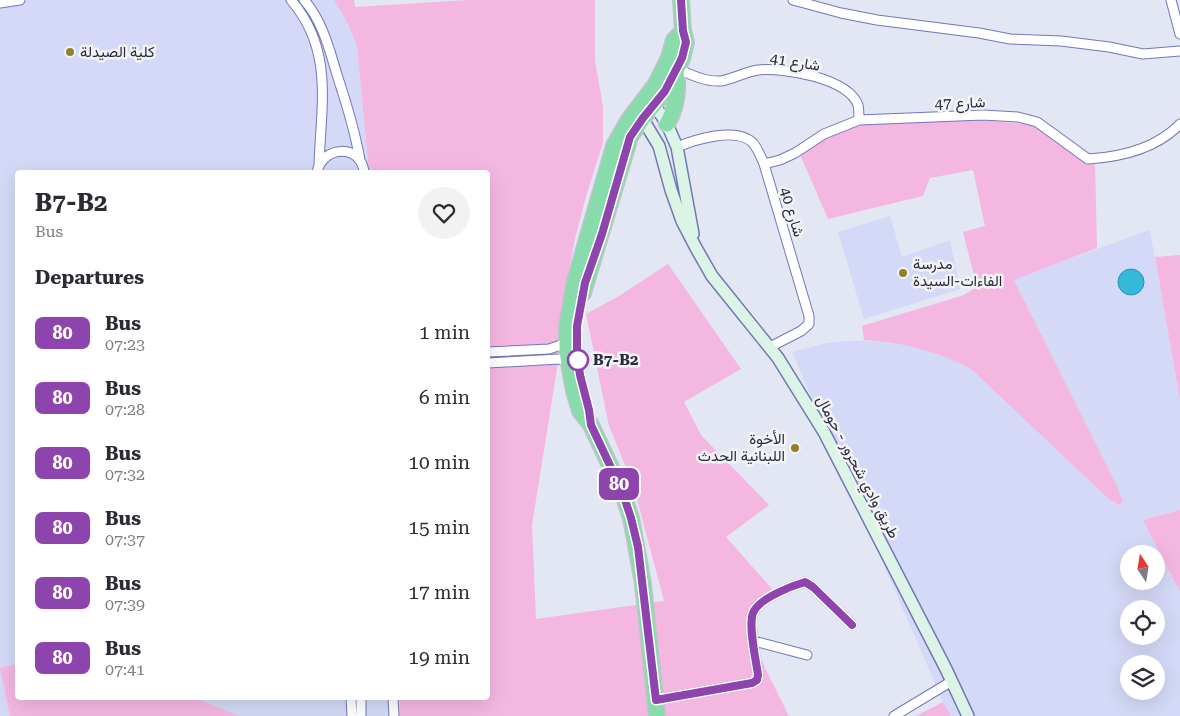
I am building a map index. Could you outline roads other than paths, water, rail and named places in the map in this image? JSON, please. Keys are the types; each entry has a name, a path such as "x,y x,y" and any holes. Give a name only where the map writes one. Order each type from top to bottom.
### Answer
{"highway":[{"path":"657,716 643,584 631,518 622,491 591,425 589,410 573,361 572,338 585,283 602,234 630,137 640,114 652,100 665,91 676,70 686,42 683,31 681,0"},
{"path":"652,100 674,40 683,31"},
{"path":"667,124 677,103 678,83 676,70"}],"main road":[{"name":"طريق وادي شحرور - حومال","path":"652,100 667,124 676,147 696,248"},
{"name":"طريق وادي شحرور - حومال","path":"640,114 659,146 670,190 682,221 696,248 712,276 770,347 824,432 952,681 968,716"}],"street":[{"path":"0,3 20,0"},
{"path":"291,0 309,26 316,42 321,62 318,169"},
{"path":"304,0 325,37 354,130 363,170"},
{"path":"793,0 841,13 877,20 979,33 1010,39 1060,41 1109,47 1143,54 1180,51"},
{"path":"1171,0 1180,34"},
{"name":"شارع 41","path":"676,70 721,81 752,71 768,70 790,72 830,82 843,88 858,105 860,120"},
{"name":"شارع 47","path":"764,164 780,160 824,134 860,120 983,115 1018,116 1037,122 1088,159 1128,153 1152,145 1180,124"},
{"name":"شارع 40","path":"676,147 695,140 739,135 752,141 764,164 810,316 809,324 800,331 770,347"},
{"path":"318,169 323,158 338,151 354,155 360,160"},
{"path":"490,352 549,350 572,338"},
{"path":"490,363 573,361"},
{"path":"656,700 752,683 757,680 751,625 753,612 761,603 795,585 805,582 813,587 852,625"},
{"path":"754,641 807,655"},
{"path":"894,716 952,681"},
{"path":"351,700 352,716"},
{"path":"361,700 361,716"},
{"path":"393,700 394,716"}],"water":[{"path":"1131,269 1140,273 1144,282 1140,291 1131,295 1122,291 1118,282 1122,273"}],"place":[{"name":"كلية الصيدلة","path":"70,52"},
{"name":"مدرسة الفاءات-السيدة","path":"903,273"},
{"name":"B7-B2","path":"578,360"},
{"name":"الأخوة اللبنانية الحدث","path":"795,448"}]}
